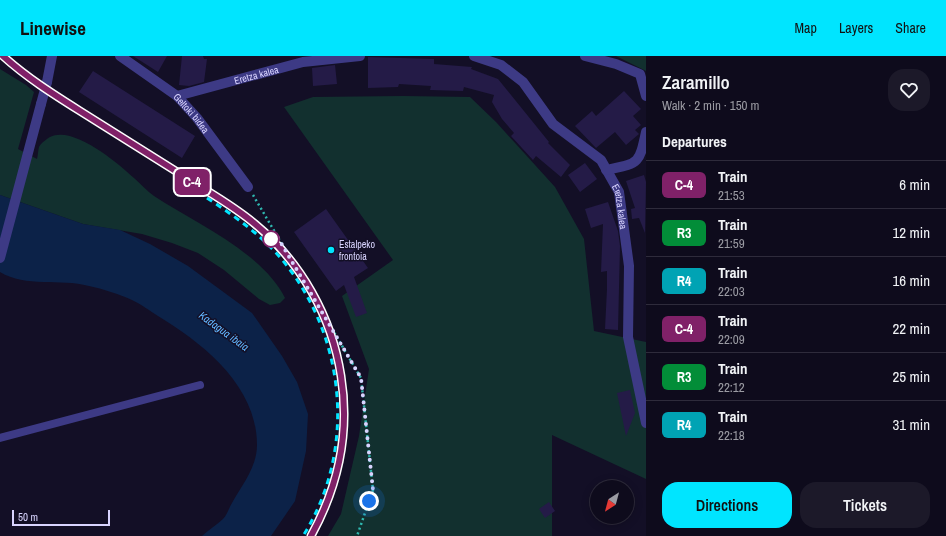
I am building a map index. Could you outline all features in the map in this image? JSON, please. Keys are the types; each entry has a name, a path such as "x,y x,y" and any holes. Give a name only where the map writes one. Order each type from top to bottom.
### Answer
{"street":[{"path":"0,258 47,82 52,56"},
{"name":"Geltoki bidea","path":"120,56 177,96 197,118 248,187"},
{"name":"Eretza kalea","path":"177,96 303,62 360,56"},
{"name":"Eretza kalea","path":"474,56 502,65 523,82 553,124 601,160 619,192 629,266 628,337 646,423"},
{"path":"585,56 616,64 640,74 646,96"},
{"path":"606,170 634,164 641,156 646,132"}],"lane":[{"path":"0,438 200,385"}],"path":[{"path":"248,187 361,378 373,490 357,536"}],"green space":[{"path":"616,56 646,56 646,71"},
{"path":"0,69 26,85 34,92 18,149 37,159 41,144 50,137 60,135 71,136 95,147 127,171 154,196 226,240 261,266 285,298 280,303 270,305 259,299 224,270 198,253 172,243 142,234 83,224 0,195"},
{"path":"313,97 470,97 496,122 555,187 584,239 594,331 646,342 646,479 552,435 552,536 328,536 341,514 359,436 369,369 342,296 393,260 284,107"}],"water":[{"name":"Kadagua ibaia","path":"0,195 83,224 120,230 150,244 188,266 252,313 282,356 297,382 308,414 306,451 295,501 271,536 202,536 226,516 252,468 256,453 257,445 255,424 248,404 238,386 225,369 193,340 142,306 127,298 89,286 21,280 0,272"}],"building":[{"path":"133,56 167,56 158,72"},
{"path":"182,56 203,56 204,59 207,59 204,82 189,86 179,85"},
{"path":"368,57 434,59 434,64 472,67 471,69 498,79 549,142 548,143 570,165 561,177 536,156 533,160 511,136 514,133 502,119 492,102 494,95 464,87 463,91 430,90 431,86 399,84 398,87 368,88"},
{"path":"335,65 337,84 313,86 312,68"},
{"path":"93,71 195,136 182,158 79,92"},
{"path":"624,91 641,109 633,116 641,125 635,130 639,134 626,145 615,132 596,148 575,126 592,111 596,116"},
{"path":"585,163 597,179 580,192 568,175"},
{"path":"644,175 646,182 645,233 639,218 632,219 631,209 635,208 626,181"},
{"path":"608,202 618,231 620,246 618,330 605,329 607,271 601,272 603,224 591,228 585,209"},
{"name":"Estalpeko frontoia","path":"326,209 368,268 354,277 367,313 356,317 344,285 336,291 294,232"},
{"path":"630,390 635,413 626,436 617,393"},
{"path":"549,502 555,511 545,518 539,509"}],"railway":[{"path":"3,56 49,91 238,211 272,239 287,255 300,273 312,292 331,333 341,376 344,418 340,459 335,478 311,536"},
{"path":"207,198 244,224 278,255 301,286 318,319 330,355 337,392 337,429 332,466 321,502 303,536"}],"train":[{"name":"C-4","path":"3,56 56,96 240,212 281,248 304,279 323,314 337,352 344,392 345,412 342,451 337,472 326,506 311,536"}],"place":[{"name":"Estalpeko frontoia","path":"331,250"}],"route":[{"path":"271,239 278,238 361,378 373,490 369,501"}]}
